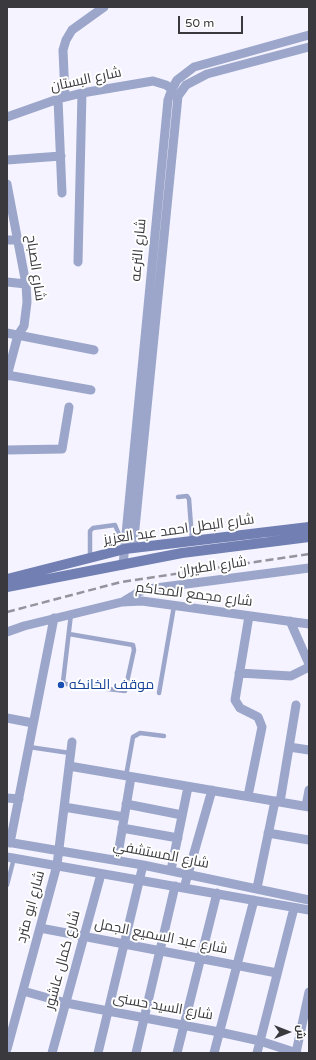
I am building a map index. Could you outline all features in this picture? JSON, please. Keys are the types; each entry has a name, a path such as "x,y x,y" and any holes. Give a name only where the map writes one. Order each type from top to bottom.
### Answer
{"main road":[{"name":"شارع البطل احمد عبد العزيز","path":"7,579 129,549 192,540 309,527"},
{"name":"شارع البطل احمد عبد العزيز","path":"7,588 182,553 309,537"}],"street":[{"path":"62,193 61,156 63,50 66,40 72,30 104,7"},
{"name":"شارع الترعه","path":"129,549 168,100 177,80 194,67 309,35"},
{"name":"شارع الترعه","path":"123,565 129,549 178,96 186,85 207,74 309,47"},
{"name":"شارع البستان","path":"7,117 62,98 82,93 153,81 160,82 172,90"},
{"path":"78,262 82,93"},
{"path":"7,160 61,156"},
{"name":"شارع الصباح","path":"7,184 9,204 18,240 26,284 26,314 24,326 18,335 7,376"},
{"path":"7,240 18,240"},
{"path":"7,282 26,284"},
{"path":"7,333 94,350"},
{"path":"7,376 91,390"},
{"path":"7,450 62,449 64,445 69,407"},
{"name":"شارع الطيران","path":"122,602 139,592 148,589 309,568"},
{"name":"شارع مجمع المحاكم","path":"7,632 54,618 122,602 142,601 309,624"},
{"path":"248,796 262,723 258,717 240,708 236,704 239,673 249,616"},
{"path":"9,842 19,799 54,618"},
{"path":"239,673 291,676 309,666 290,621"},
{"path":"257,888 268,833 278,801 296,705"},
{"path":"7,718 33,723"},
{"name":"شارع ابو مترد","path":"7,1049 57,865 72,742"},
{"path":"289,747 309,750"},
{"path":"69,766 308,806 309,790"},
{"path":"117,860 129,776"},
{"path":"171,870 188,787"},
{"path":"136,1053 161,951 180,887 189,874 212,790"},
{"path":"7,798 19,799"},
{"path":"126,804 182,814"},
{"path":"64,807 124,817"},
{"path":"122,828 178,838"},
{"path":"268,833 309,840"},
{"name":"شارع المستشفي","path":"9,842 171,870 309,900"},
{"name":"شارع المستشفي","path":"11,858 101,874 140,879 309,910"},
{"path":"98,1053 143,865"},
{"name":"شارع كمال عاشور","path":"52,1053 101,874"},
{"path":"177,1053 217,894"},
{"path":"214,1053 254,900"},
{"path":"257,1053 294,908"},
{"name":"شارع عبد السميع الجمل","path":"40,928 277,973"},
{"name":"شارع السيد حسنى","path":"23,991 66,1003 260,1041 296,1053"},
{"path":"296,1053 309,992"}],"lane":[{"path":"178,498 187,496 189,499 192,540"},
{"path":"90,558 90,532 93,528 115,525 129,549"},
{"path":"160,693 174,606"},
{"path":"69,634 132,645 134,650 125,691 64,684 62,680 71,614"},
{"path":"129,776 132,739 135,735 164,736"},
{"path":"29,747 70,753"},
{"path":"7,885 11,858"}],"railway":[{"path":"7,612 121,582 309,554"}],"place":[{"name":"موقف الخانكه","path":"61,685"}]}
